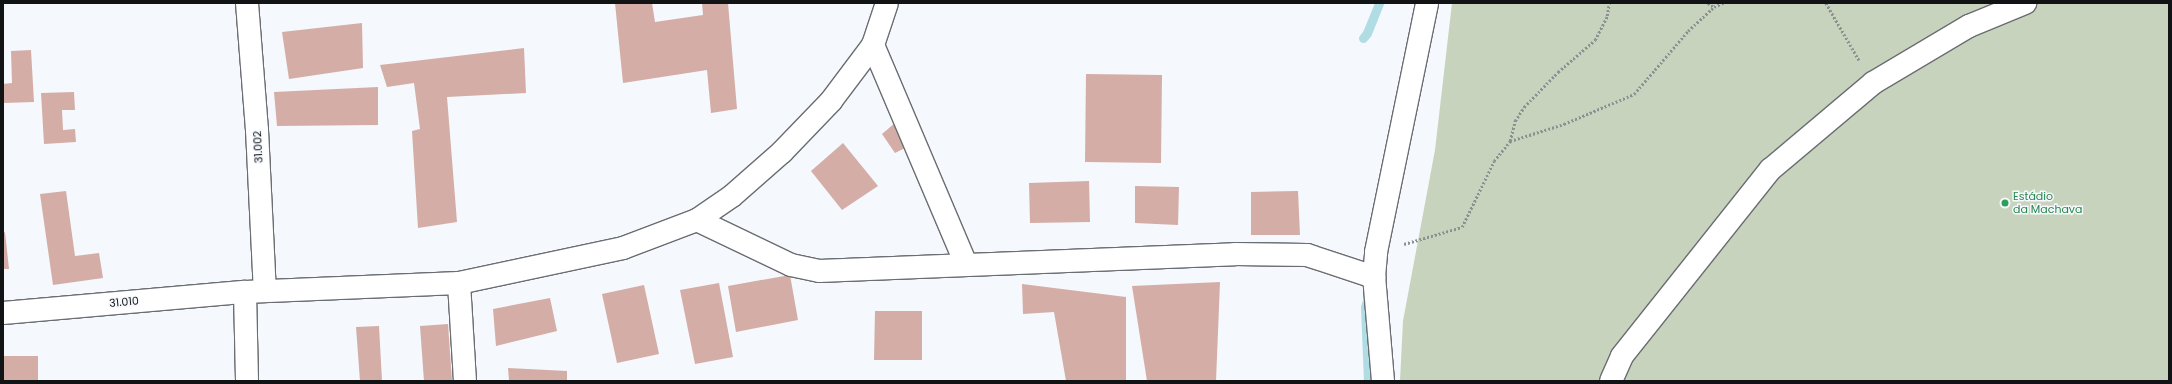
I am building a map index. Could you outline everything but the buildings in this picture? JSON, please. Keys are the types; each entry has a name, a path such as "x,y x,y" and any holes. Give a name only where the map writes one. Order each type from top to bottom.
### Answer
{"street":[{"name":"31.002","path":"247,3 257,130 255,291 247,381"},
{"name":"31.010","path":"3,313 255,291 459,283 623,248 698,220 732,196 799,136 831,101 873,45 887,3"},
{"path":"1383,381 1374,277 1376,252 1426,3"},
{"path":"1611,381 1622,356 1771,169 1873,83 1969,26 2025,3"},
{"path":"873,45 966,264"},
{"path":"698,220 791,265 819,271 1235,254 1307,255 1374,277"},
{"path":"459,283 466,381"}],"path":[{"path":"1376,252 1462,227 1494,161 1510,141 1515,121 1524,107 1595,40 1607,16 1608,3"},
{"path":"1708,3 1714,7"},
{"path":"1510,141 1583,116 1634,94 1688,31 1714,7 1723,3"},
{"path":"1826,3 1873,83"}],"green space":[{"path":"1452,3 2169,3 2169,381 1400,381 1403,321 1435,150"}],"waterway":[{"path":"1363,38 1367,33 1379,3"},
{"path":"1368,296 1365,307 1368,381"}],"place":[{"name":"Estádio da Machava","path":"2005,203"}]}
